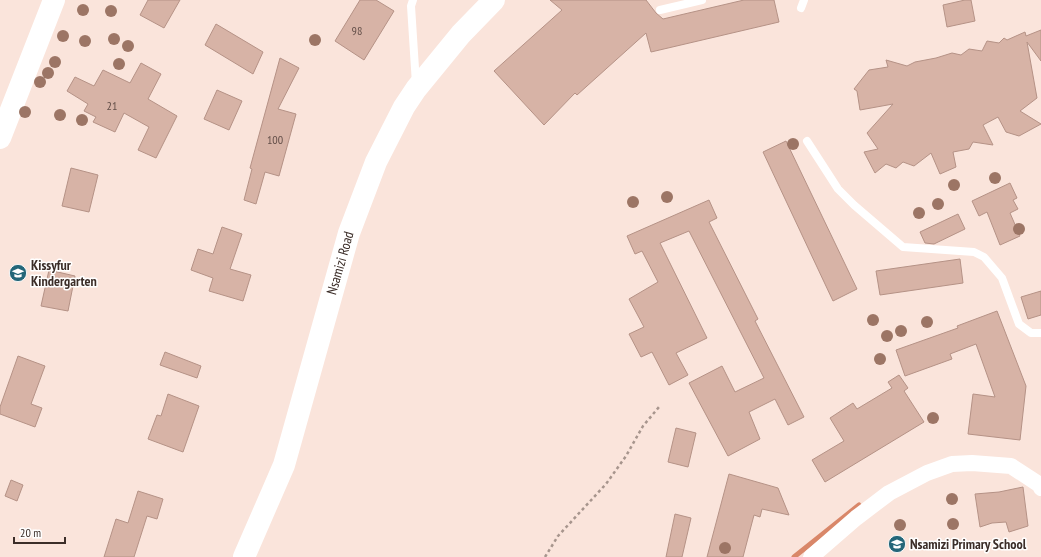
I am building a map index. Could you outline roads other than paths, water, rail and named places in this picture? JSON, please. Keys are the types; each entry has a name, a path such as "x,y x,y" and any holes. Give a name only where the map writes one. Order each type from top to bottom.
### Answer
{"street":[{"path":"0,138 54,0"},
{"name":"Nsamizi Road","path":"244,557 284,465 348,233 376,162 404,107 416,89 461,34 494,0"},
{"path":"811,557 856,518 889,493 927,473 952,464 972,463 1011,466 1041,486"}],"lane":[{"path":"413,0 411,6 416,89"},
{"path":"660,10 702,0"},
{"path":"807,141 838,189 854,205 903,247 974,252 984,257 1002,278 1019,324 1031,333 1041,333"}],"waterway":[{"path":"794,557 859,505"}],"place":[{"name":"Kissyfur Kindergarten","path":"18,273"},
{"name":"Nsamizi Primary School","path":"897,544"}]}
